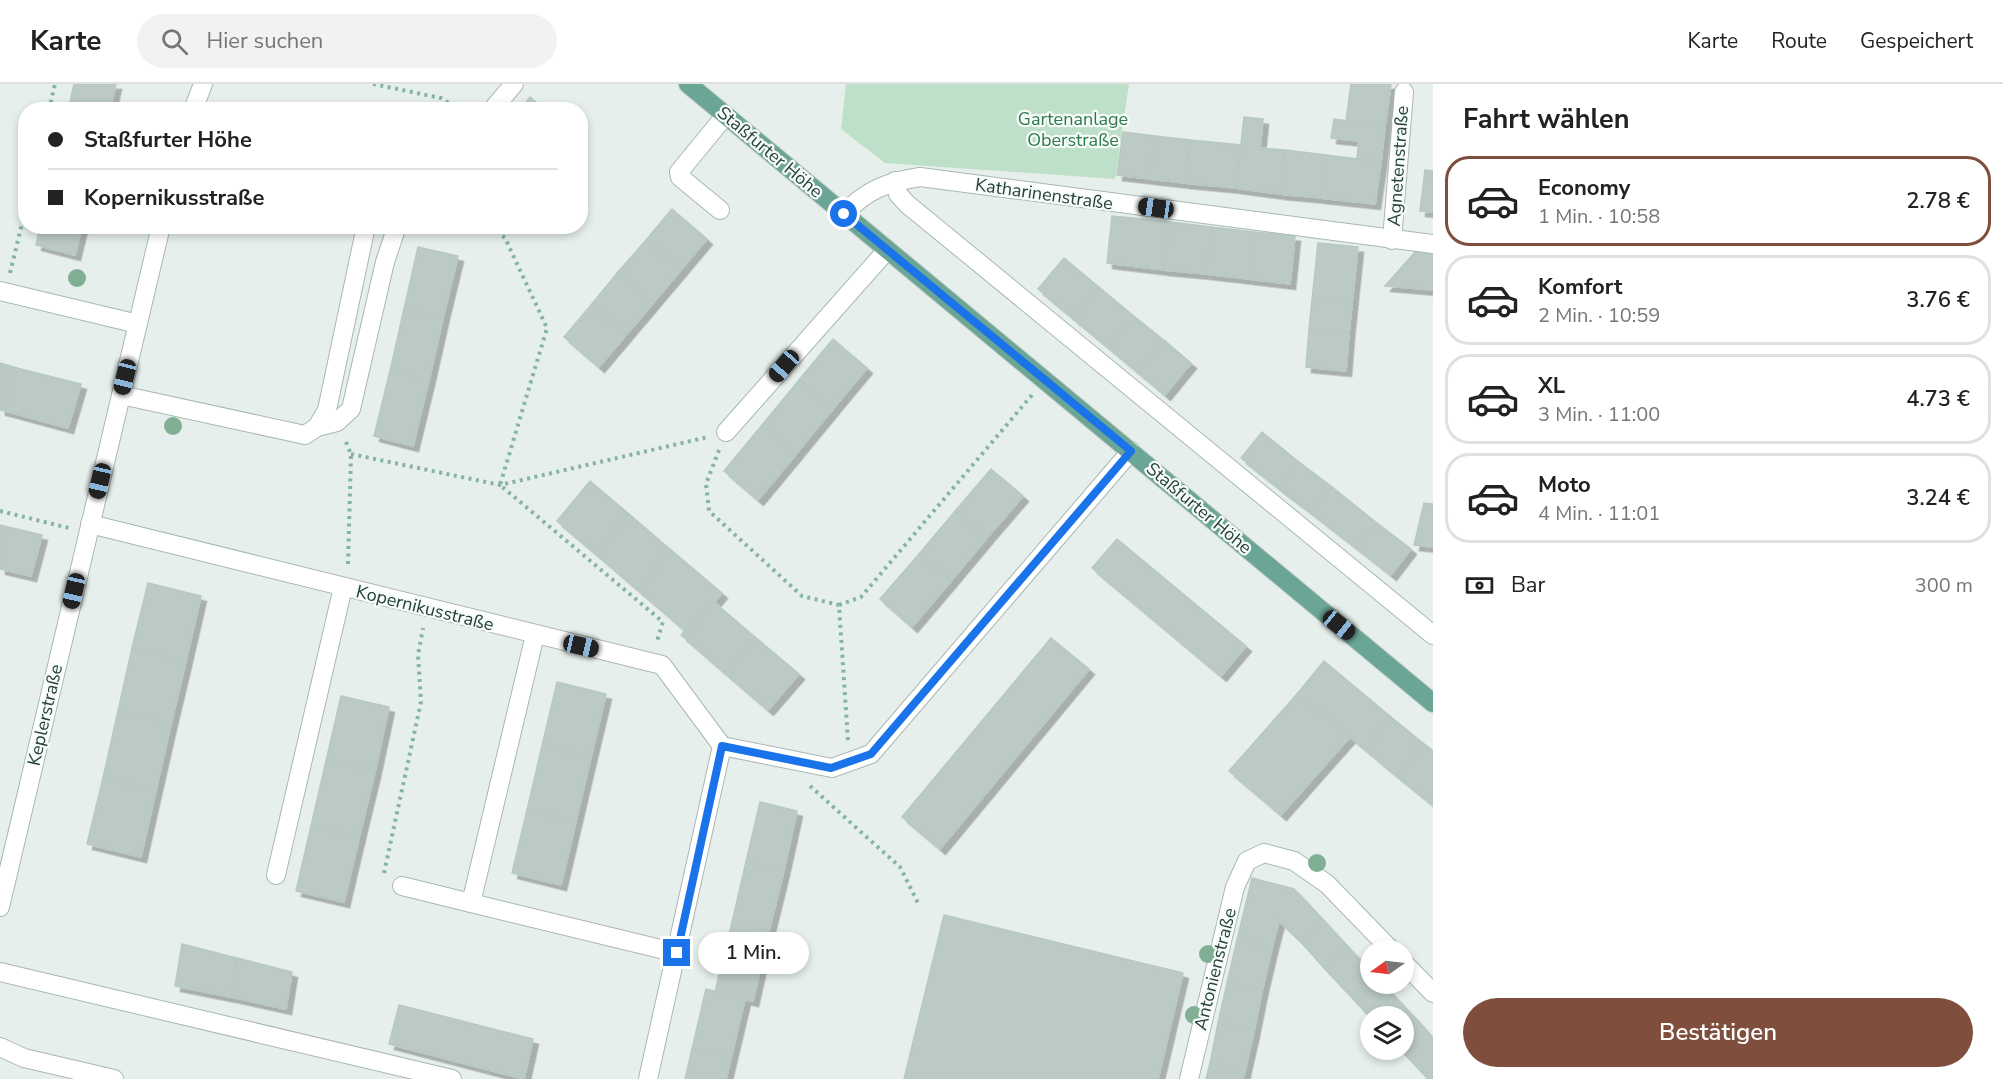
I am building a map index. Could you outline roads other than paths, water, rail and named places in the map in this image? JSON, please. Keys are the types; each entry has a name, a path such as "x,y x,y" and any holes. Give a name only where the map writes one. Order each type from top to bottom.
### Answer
{"main road":[{"name":"Staßfurter Höhe","path":"688,84 1433,703"}],"street":[{"path":"196,102 203,84"},
{"path":"499,102 514,84"},
{"name":"Agnetenstraße","path":"1392,240 1404,92"},
{"path":"720,210 680,177 679,172 725,116"},
{"name":"Katharinenstraße","path":"844,214 866,193 895,181 920,177 1433,244"},
{"path":"895,181 898,194 907,204 1433,635"},
{"name":"Keplerstraße","path":"0,907 159,234"},
{"path":"311,431 327,410 364,234"},
{"path":"121,395 311,431 337,422 351,409 385,262 394,234"},
{"path":"726,432 887,250"},
{"path":"3,292 138,324"},
{"path":"648,1079 722,746 831,768 871,754 1131,451"},
{"name":"Kopernikusstraße","path":"90,524 662,665 722,746"},
{"path":"276,875 343,587"},
{"path":"471,903 535,635"},
{"name":"Antonienstraße","path":"1189,1079 1235,886 1248,861 1264,853 1294,861 1328,884 1381,940"},
{"path":"402,886 677,953"},
{"path":"0,972 452,1079"},
{"path":"1414,973 1433,993"},
{"path":"0,1047 24,1058 114,1079"}],"park label":[{"name":"Gartenanlage Oberstraße","path":"1073,129"}]}
